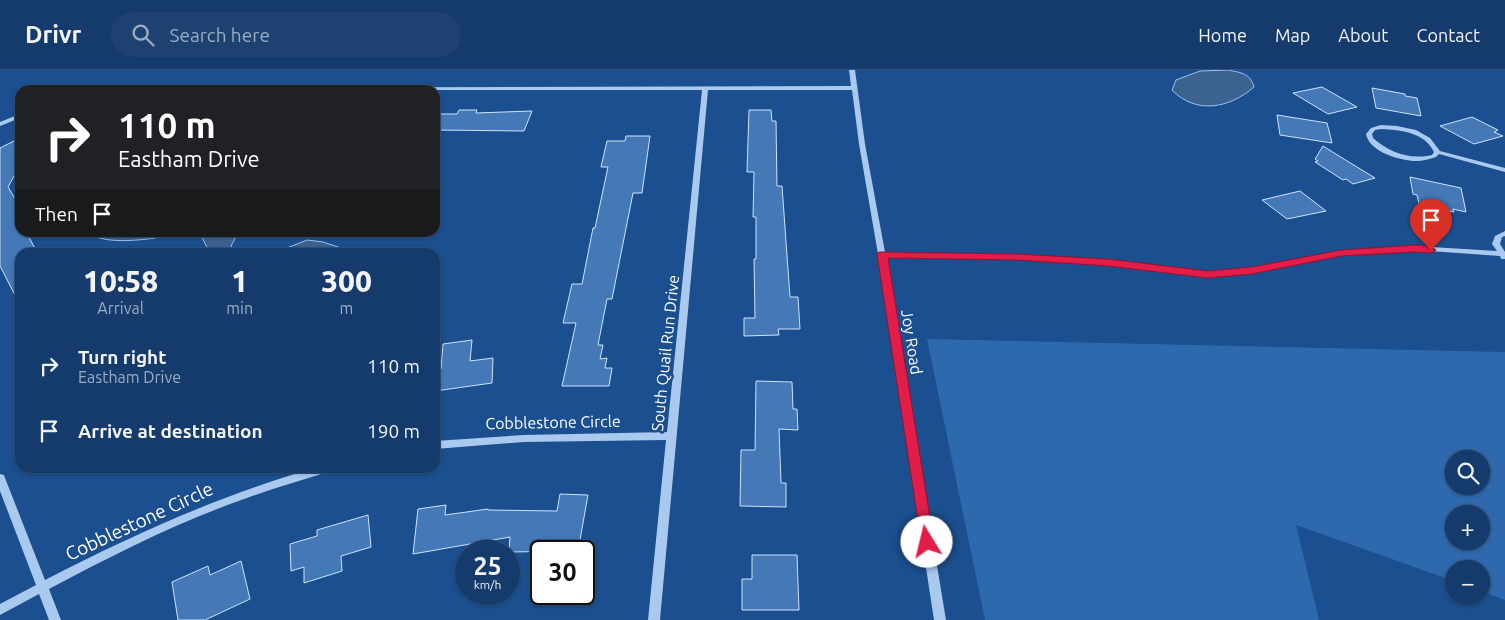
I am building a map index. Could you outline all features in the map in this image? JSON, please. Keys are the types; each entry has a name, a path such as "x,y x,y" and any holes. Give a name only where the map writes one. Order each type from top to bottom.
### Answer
{"street":[{"name":"Joy Road","path":"852,70 862,144 882,254 940,620"},
{"name":"South Quail Run Drive","path":"654,620 705,88"},
{"path":"440,89 855,88"},
{"path":"0,124 15,118"},
{"path":"1381,127 1405,129 1428,139 1435,146 1437,152 1434,156 1425,159 1400,156 1377,146 1370,140 1369,134 1381,127"},
{"path":"1437,152 1505,170"},
{"path":"1503,256 1496,244 1499,236 1505,233"},
{"path":"882,254 1017,257 1108,262 1208,275 1252,270 1341,253 1415,248 1503,256"},
{"name":"Cobblestone Circle","path":"440,444 527,437 672,436"},
{"name":"Cobblestone Circle","path":"0,610 106,553 183,518 290,478 308,473"},
{"path":"0,478 54,620"}],"shaded area":[{"path":"1229,70 1247,76 1254,87 1245,94 1224,104 1202,106 1181,98 1172,90 1176,80 1200,71"},
{"path":"98,237 159,237 125,241"},
{"path":"202,237 236,237 231,246 233,248 207,248"},
{"path":"307,240 323,242 341,248 287,248"},
{"path":"927,339 1505,352 1505,600 1490,594 1490,560 1445,560 1445,578 1296,525 1319,620 985,620"}],"building":[{"path":"1322,87 1357,107 1328,114 1293,93"},
{"path":"1372,88 1417,98 1421,116 1376,108"},
{"path":"459,110 477,110 476,113 532,111 524,131 440,130 440,114 457,114"},
{"path":"749,110 771,110 772,121 776,121 777,186 782,186 790,297 798,297 800,329 778,329 779,335 744,336 744,318 755,318 754,259 756,259 756,217 753,217 754,172 747,172"},
{"path":"1277,115 1327,123 1332,143 1280,135"},
{"path":"1472,117 1498,130 1494,132 1503,136 1474,144 1440,126"},
{"path":"626,136 650,136 642,193 633,193 612,299 607,299 598,345 603,345 600,359 607,358 605,368 612,368 609,386 562,386 576,323 563,323 572,284 582,284 608,167 601,167 607,141 625,141"},
{"path":"15,140 15,174 8,187 15,199 15,237 29,237 35,248 15,248 15,295 0,266 0,148"},
{"path":"1323,146 1375,178 1353,184 1346,179 1343,180 1315,162 1318,161 1315,159"},
{"path":"1410,177 1461,188 1466,212 1453,209 1454,212 1419,204 1417,195 1413,194"},
{"path":"1300,191 1326,211 1287,219 1262,200"},
{"path":"472,340 470,361 493,358 492,383 440,390 443,344"},
{"path":"756,381 792,382 793,409 797,409 798,430 779,429 781,483 786,483 786,507 740,506 741,450 755,450"},
{"path":"560,494 588,495 580,540 530,540 530,552 520,552 520,540 510,540 510,537 493,540 455,540 455,547 413,554 418,509 446,505 445,515 488,509 557,511"},
{"path":"368,515 371,547 341,556 342,571 304,583 304,567 291,571 290,544 317,536 317,530"},
{"path":"752,555 797,555 799,610 742,610 742,579 752,579"},
{"path":"241,561 250,599 205,620 178,620 172,582 208,566 210,575"}],"route":[{"path":"927,542 882,254 1017,257 1108,262 1208,275 1252,270 1341,253 1415,248 1431,250"}]}
